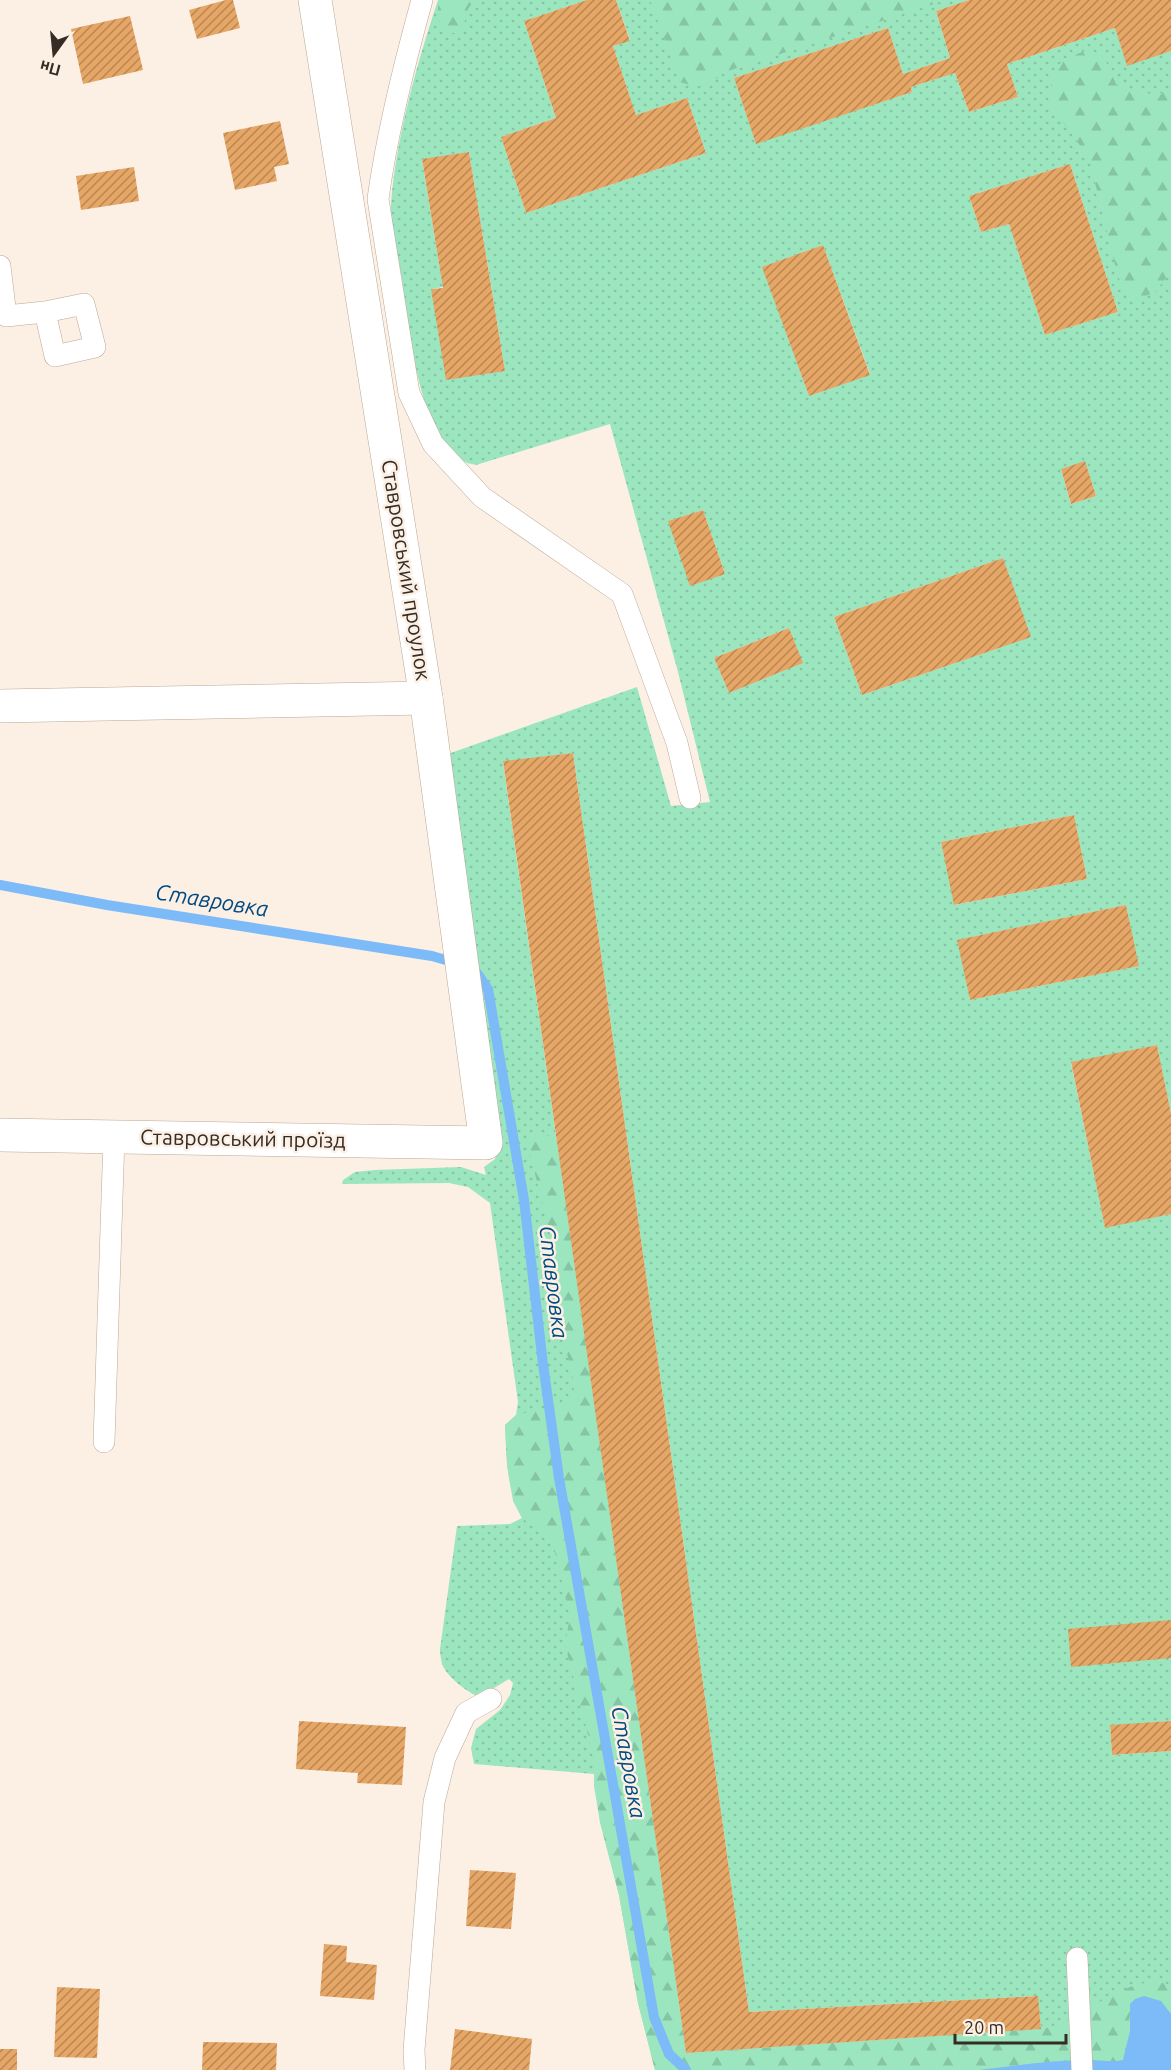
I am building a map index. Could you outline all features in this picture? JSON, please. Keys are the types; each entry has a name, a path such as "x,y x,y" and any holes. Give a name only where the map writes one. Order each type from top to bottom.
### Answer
{"street":[{"name":"Ставровський проулок","path":"315,0 426,698 486,1143"},
{"path":"0,706 426,698"},
{"name":"Ставровський проїзд","path":"0,1135 486,1143"}],"lane":[{"path":"422,0 382,168 378,199 409,393 434,444 482,497 622,594 677,743 690,798"},
{"path":"0,266 6,316 45,312"},
{"path":"104,1442 114,1137"},
{"path":"416,2070 414,2050 434,1802 445,1758 466,1713 491,1699"},
{"path":"1077,1958 1082,2068"}],"green space":[{"path":"438,0 587,0 524,21 556,118 501,137 526,213 706,153 687,98 636,115 613,46 630,40 616,0 969,0 936,11 950,58 903,74 888,28 734,78 756,143 912,92 911,87 955,73 969,112 1018,97 1007,64 1115,28 1127,65 1171,51 1171,1113 1157,1045 1071,1063 1105,1227 1171,1214 1171,1721 1110,1726 1112,1755 1171,1751 1171,2070 655,2070 638,2003 619,1895 600,1822 594,1774 474,1764 471,1748 476,1729 500,1710 510,1695 513,1683 509,1679 479,1697 458,1684 442,1664 440,1649 457,1526 510,1524 522,1518 513,1496 507,1461 505,1425 516,1415 518,1402 490,1203 468,1187 449,1183 342,1184 343,1180 355,1172 375,1170 461,1167 486,1175 484,1167 495,1159 498,1147 448,754 637,687 671,806 710,802 678,672 610,424 476,465 463,461 448,449 436,430 426,406 413,351 391,212 403,127","holes":["469,152 505,371 432,289 443,287 422,160","1070,164 1118,312 1045,335 1009,224 981,232 969,196","823,245 870,374 809,396 763,267","1085,462 1096,496 1071,504 1061,469","703,510 725,574 669,521","1003,558 1030,637 862,695 834,617","789,628 802,663 729,693 714,658","573,753 749,2012 1037,1996 1041,2029 686,2053 503,762","1074,815 1087,879 955,905 941,842","1126,905 1138,966 970,1000 958,940"]},
{"path":"439,0 478,0 467,11 463,27 448,34 439,18"},
{"path":"650,0 946,0 725,72 709,84 694,86 680,82"},
{"path":"1089,49 1104,57 1116,84 1143,93 1171,90 1171,272 1155,292 1139,299 1129,295 1118,277 1089,158 1051,105 1051,78 1063,60"},
{"path":"537,1133 546,1134 557,1140 686,2053 1041,2029 1070,2019 1110,1996 1138,1985 1155,1982 1171,1985 1171,2014 1161,2001 1129,2018 1130,2031 1123,2060 1112,2062 1068,2060 978,2070 655,2070 638,2003 619,1895 600,1822 594,1786 594,1758 565,1645 570,1616 554,1548 538,1530 522,1518 513,1501 507,1465 505,1425 516,1415 564,1404 573,1397 574,1384 553,1292 554,1250 529,1150 530,1138"}],"water":[{"path":"1144,1996 1161,2001 1171,2014 1171,2070 978,2070 1055,2061 1123,2060 1130,2031 1130,2004 1135,1999"}],"building":[{"path":"233,0 240,28 197,39 189,10"},
{"path":"587,0 616,0 630,41 613,46 636,115 687,98 706,153 526,213 501,137 556,118 524,21"},
{"path":"969,0 1171,0 1171,51 1127,66 1115,28 1007,64 1018,97 969,112 955,73 911,87 912,92 756,144 734,78 888,28 903,74 950,58 936,11"},
{"path":"130,16 143,70 83,84 71,29"},
{"path":"280,121 289,164 274,167 277,181 235,190 223,133"},
{"path":"469,152 505,371 446,380 431,289 443,288 422,159"},
{"path":"1070,164 1118,312 1045,335 1009,224 981,232 969,196"},
{"path":"134,167 139,201 81,210 76,176"},
{"path":"823,245 870,375 809,396 762,267"},
{"path":"1085,461 1096,496 1071,504 1061,469"},
{"path":"703,510 725,574 690,586 668,521"},
{"path":"1003,558 1031,637 862,695 834,617"},
{"path":"789,628 803,663 729,693 714,658"},
{"path":"573,753 749,2012 1038,1996 1041,2029 686,2053 503,761"},
{"path":"1074,815 1087,879 954,905 941,842"},
{"path":"1126,905 1139,966 970,1000 957,940"},
{"path":"1157,1045 1171,1113 1171,1214 1105,1228 1071,1062"},
{"path":"1171,1620 1171,1658 1071,1667 1068,1629"},
{"path":"299,1721 406,1727 402,1785 357,1783 358,1773 296,1769"},
{"path":"1171,1721 1171,1751 1112,1755 1110,1725"},
{"path":"470,1870 516,1873 511,1929 466,1926"},
{"path":"324,1944 347,1946 346,1962 377,1965 374,2000 320,1996"},
{"path":"57,1987 100,1989 97,2058 54,2057"},
{"path":"455,2029 532,2039 529,2070 450,2070"},
{"path":"203,2042 277,2043 276,2070 202,2070"},
{"path":"0,2049 17,2049 17,2070 0,2070"}],"waterway":[{"name":"Ставровка","path":"0,885 107,905 432,956 463,965 477,973 488,989 524,1200 559,1478 654,2017 669,2054 686,2070"}]}
